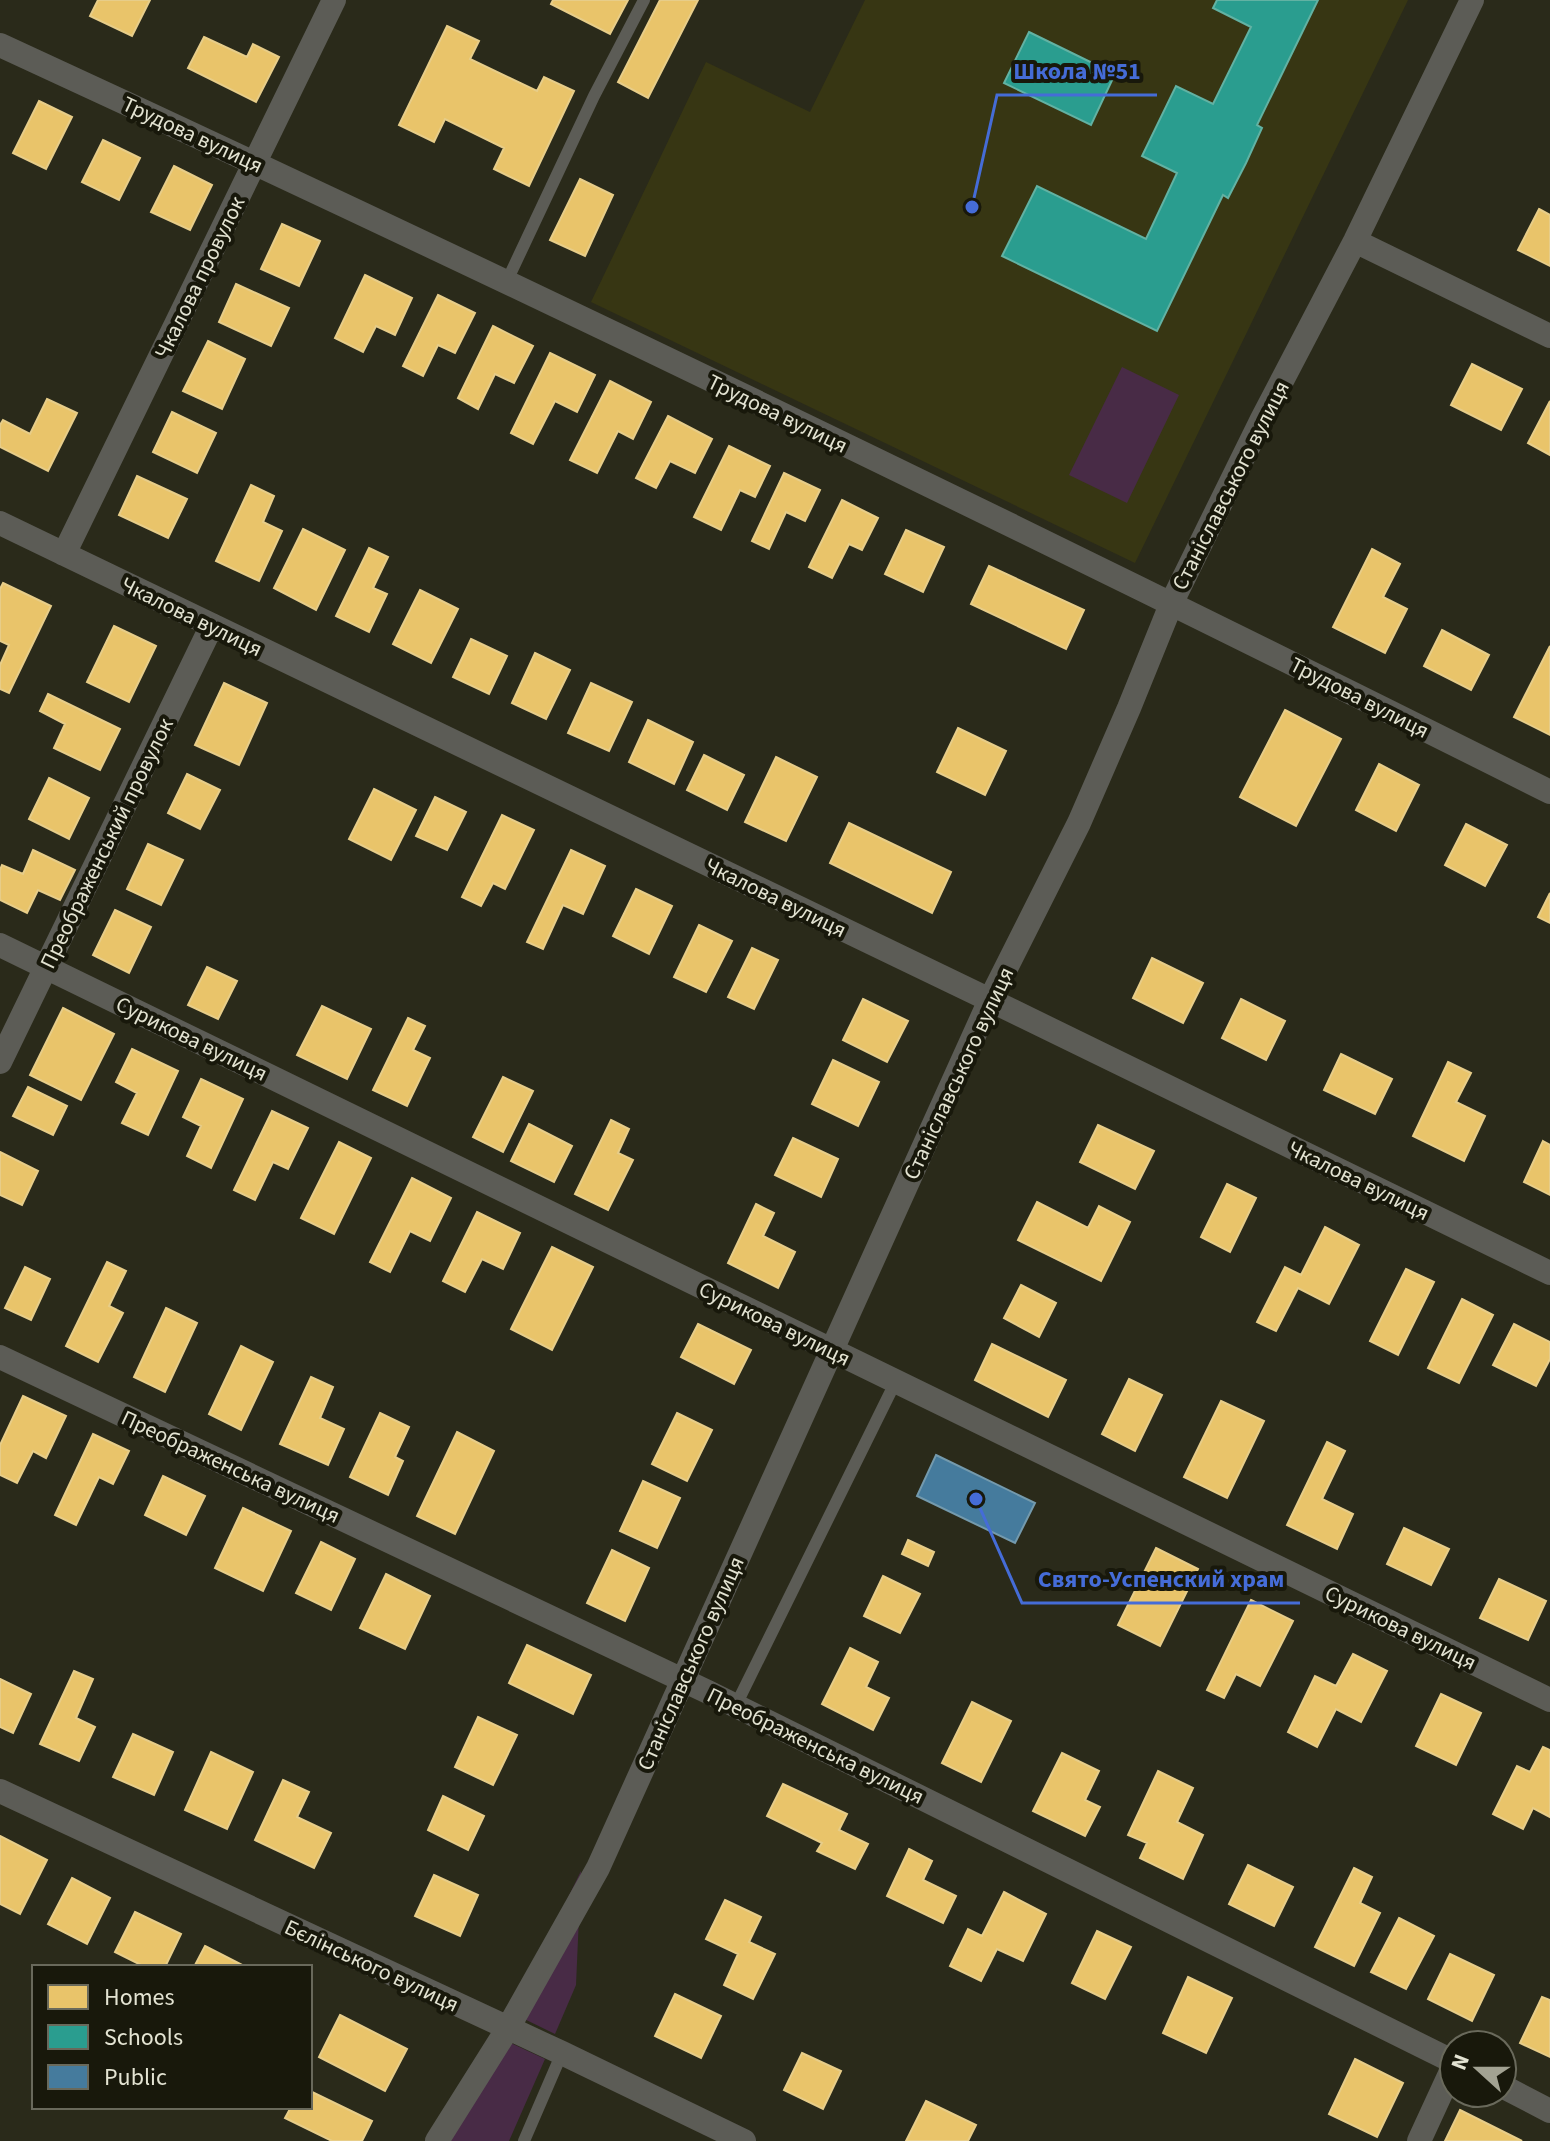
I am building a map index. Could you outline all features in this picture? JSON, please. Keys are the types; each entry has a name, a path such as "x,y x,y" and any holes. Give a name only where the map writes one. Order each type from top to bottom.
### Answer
{"street":[{"name":"Чкалова провулок","path":"64,554 334,0"},
{"name":"Станіславського вулиця","path":"437,2141 508,2028 598,1868 990,1000 1079,823 1172,602 1262,419 1355,241 1472,0"},
{"name":"Трудова вулиця","path":"0,45 255,163 1172,602 1550,792"},
{"path":"1355,241 1550,336"},
{"name":"Чкалова вулиця","path":"0,523 1550,1273"},
{"name":"Преображенський провулок","path":"0,1062 212,625"},
{"name":"Сурикова вулиця","path":"0,945 1550,1700"},
{"name":"Преображенська вулиця","path":"0,1357 736,1705 1438,2056"},
{"name":"Бєлінського вулиця","path":"0,1791 744,2141"},
{"path":"1518,2094 1550,2111"},
{"path":"1419,2141 1438,2099"}],"lane":[{"path":"506,283 594,96 644,0"},
{"path":"736,1705 895,1383"},
{"path":"524,2141 562,2053"}],"shaded area":[{"path":"865,0 1408,0 1135,563 591,302 706,62 810,112"},
{"path":"1122,367 1179,395 1127,503 1069,475"},
{"path":"581,1871 576,1985 555,2034 512,2013"},
{"path":"500,2038 545,2059 509,2141 447,2141"}],"building: Homes":[{"path":"98,0 150,0 132,36 90,16"},
{"path":"553,0 628,0 610,34 551,4"},
{"path":"660,0 698,0 648,98 618,82"},
{"path":"447,26 479,41 470,59 537,91 544,77 574,91 529,186 494,169 504,148 445,119 434,142 399,125"},
{"path":"204,37 247,57 253,44 279,57 256,102 188,68"},
{"path":"39,101 72,117 46,169 13,153"},
{"path":"103,140 140,158 119,200 82,182"},
{"path":"174,166 212,185 190,230 151,212"},
{"path":"580,179 613,195 585,256 550,240"},
{"path":"1539,209 1550,215 1550,266 1518,250"},
{"path":"282,224 320,241 299,286 261,269"},
{"path":"365,275 412,298 395,335 376,326 363,352 335,338"},
{"path":"236,284 289,308 271,346 219,322"},
{"path":"438,295 475,313 455,353 438,345 423,376 403,366"},
{"path":"493,326 533,346 514,383 495,374 478,409 458,398"},
{"path":"208,341 245,359 222,409 183,391"},
{"path":"550,353 595,375 577,412 555,401 533,444 511,433"},
{"path":"1472,364 1522,389 1501,430 1451,405"},
{"path":"610,381 651,402 633,439 618,431 597,473 570,460"},
{"path":"47,399 77,413 48,471 0,447 0,425 3,420 30,434"},
{"path":"1550,401 1550,455 1528,443"},
{"path":"172,412 216,433 197,473 153,452"},
{"path":"668,416 712,439 695,473 670,461 656,488 636,478"},
{"path":"729,446 770,466 755,497 740,490 721,530 694,517"},
{"path":"784,473 820,490 805,521 786,512 769,549 752,541"},
{"path":"137,476 187,499 168,538 119,515"},
{"path":"251,485 274,496 263,522 282,531 259,581 216,561"},
{"path":"842,500 878,518 862,550 849,544 832,578 809,567"},
{"path":"303,529 345,550 316,610 274,588"},
{"path":"906,530 944,547 923,592 885,574"},
{"path":"369,548 388,557 373,588 387,594 369,632 336,616"},
{"path":"1372,549 1400,564 1383,597 1407,609 1385,653 1333,627"},
{"path":"989,566 1084,610 1066,649 971,604"},
{"path":"3,583 51,606 9,693 0,689 0,665 9,645 0,641 0,589"},
{"path":"420,590 458,609 431,663 393,644"},
{"path":"114,626 156,646 129,702 87,682"},
{"path":"1442,630 1489,655 1471,690 1424,666"},
{"path":"471,639 507,656 489,694 453,677"},
{"path":"1550,646 1550,735 1514,717"},
{"path":"535,653 570,670 546,719 512,703"},
{"path":"224,683 267,703 239,765 195,745"},
{"path":"591,683 632,702 609,751 568,733"},
{"path":"48,694 120,729 100,770 54,748 65,724 40,711"},
{"path":"1285,710 1341,739 1296,826 1240,797"},
{"path":"648,720 693,742 674,784 629,762"},
{"path":"958,728 1006,751 985,795 937,772"},
{"path":"704,755 744,775 727,810 687,790"},
{"path":"776,757 817,777 786,841 745,822"},
{"path":"1379,764 1419,785 1396,831 1356,810"},
{"path":"187,774 220,790 200,829 168,813"},
{"path":"49,778 89,798 69,839 29,819"},
{"path":"374,789 416,810 391,860 349,839"},
{"path":"435,797 466,812 447,850 416,836"},
{"path":"502,815 534,830 505,889 493,883 481,906 462,897"},
{"path":"849,823 951,872 932,913 830,863"},
{"path":"1466,824 1507,845 1485,886 1445,865"},
{"path":"148,844 183,860 161,905 127,889"},
{"path":"33,850 75,870 60,900 38,890 27,913 0,900 0,870 2,865 23,874"},
{"path":"571,850 605,866 583,914 563,905 543,949 527,942"},
{"path":"636,889 672,906 649,954 613,936"},
{"path":"1550,893 1550,923 1538,917"},
{"path":"115,910 151,927 129,973 93,955"},
{"path":"699,925 732,941 706,992 674,977"},
{"path":"752,948 778,960 754,1009 728,997"},
{"path":"1152,958 1203,983 1183,1023 1133,998"},
{"path":"207,967 237,981 218,1019 188,1005"},
{"path":"863,999 908,1021 887,1062 843,1040"},
{"path":"1241,999 1285,1021 1266,1060 1222,1038"},
{"path":"322,1006 371,1029 347,1079 297,1055"},
{"path":"63,1008 114,1034 81,1100 30,1075"},
{"path":"408,1018 425,1026 413,1050 430,1058 407,1106 373,1090"},
{"path":"132,1049 178,1071 148,1135 122,1123 137,1093 116,1082"},
{"path":"1341,1054 1392,1079 1375,1114 1324,1090"},
{"path":"833,1060 879,1082 858,1126 812,1104"},
{"path":"1448,1062 1471,1073 1456,1102 1485,1116 1464,1161 1413,1136"},
{"path":"503,1077 533,1091 503,1152 473,1137"},
{"path":"201,1079 243,1099 211,1168 187,1156 201,1126 183,1117"},
{"path":"28,1087 67,1106 53,1135 13,1116"},
{"path":"272,1111 308,1128 288,1169 273,1162 255,1200 234,1190"},
{"path":"611,1120 629,1129 618,1153 633,1160 608,1210 575,1194"},
{"path":"529,1124 572,1146 554,1182 511,1161"},
{"path":"1098,1125 1154,1151 1135,1189 1080,1162"},
{"path":"793,1138 838,1159 821,1197 775,1175"},
{"path":"1543,1141 1550,1145 1550,1195 1524,1182"},
{"path":"339,1142 371,1158 334,1234 301,1218"},
{"path":"0,1152 38,1171 22,1205 0,1195"},
{"path":"412,1178 451,1198 430,1241 410,1231 390,1272 370,1262"},
{"path":"1227,1184 1256,1198 1230,1252 1201,1237"},
{"path":"1037,1202 1088,1228 1099,1206 1130,1222 1101,1281 1018,1240"},
{"path":"756,1204 774,1213 763,1236 795,1252 778,1288 728,1263"},
{"path":"477,1212 520,1233 503,1269 482,1259 465,1292 443,1281"},
{"path":"1325,1227 1359,1245 1329,1304 1298,1288 1276,1331 1257,1322 1285,1267 1301,1275"},
{"path":"552,1247 593,1267 552,1350 511,1329"},
{"path":"107,1262 126,1271 109,1306 123,1313 98,1362 66,1346"},
{"path":"25,1267 50,1279 31,1320 5,1308"},
{"path":"1406,1269 1434,1282 1398,1355 1370,1341"},
{"path":"1021,1285 1056,1303 1039,1337 1004,1318"},
{"path":"1462,1299 1493,1315 1459,1383 1428,1368"},
{"path":"166,1308 197,1323 165,1392 134,1377"},
{"path":"698,1324 751,1350 734,1384 681,1357"},
{"path":"1514,1324 1550,1342 1550,1359 1536,1386 1493,1365"},
{"path":"992,1344 1066,1380 1048,1417 975,1380"},
{"path":"241,1346 273,1362 241,1430 209,1414"},
{"path":"311,1377 333,1387 320,1418 344,1429 328,1465 280,1444"},
{"path":"1129,1379 1162,1395 1135,1451 1102,1434"},
{"path":"23,1396 66,1416 46,1458 33,1451 17,1483 0,1475 0,1445"},
{"path":"1221,1401 1264,1421 1227,1498 1184,1477"},
{"path":"380,1413 409,1427 395,1457 403,1461 388,1495 350,1477"},
{"path":"677,1413 712,1430 687,1481 652,1464"},
{"path":"457,1432 494,1451 455,1534 417,1516"},
{"path":"93,1434 129,1451 113,1484 99,1477 76,1525 55,1515"},
{"path":"1327,1442 1345,1451 1322,1499 1353,1514 1337,1549 1287,1525"},
{"path":"163,1476 205,1496 186,1535 145,1515"},
{"path":"643,1481 680,1498 657,1548 620,1531"},
{"path":"243,1508 291,1531 263,1591 215,1568"},
{"path":"1404,1528 1449,1549 1431,1585 1387,1564"},
{"path":"908,1540 934,1552 928,1566 902,1554"},
{"path":"321,1542 355,1559 331,1610 296,1593"},
{"path":"1156,1548 1198,1569 1160,1646 1118,1625"},
{"path":"612,1550 649,1568 625,1621 587,1603"},
{"path":"386,1574 430,1596 405,1649 360,1628"},
{"path":"883,1576 920,1594 900,1633 864,1616"},
{"path":"1499,1579 1546,1601 1528,1640 1480,1618"},
{"path":"1251,1600 1293,1621 1260,1686 1236,1674 1224,1698 1207,1690"},
{"path":"527,1645 591,1675 573,1714 509,1683"},
{"path":"850,1648 878,1662 866,1687 889,1698 873,1730 822,1704"},
{"path":"1353,1654 1387,1671 1361,1722 1336,1709 1317,1747 1288,1732 1315,1676 1336,1686"},
{"path":"74,1671 93,1679 76,1718 95,1727 79,1761 40,1744"},
{"path":"0,1679 31,1694 13,1733 0,1727"},
{"path":"1441,1694 1481,1713 1456,1765 1416,1746"},
{"path":"972,1702 1011,1721 981,1782 942,1763"},
{"path":"478,1717 517,1735 493,1785 455,1767"},
{"path":"133,1734 173,1752 154,1795 113,1777"},
{"path":"1543,1747 1550,1750 1550,1817 1533,1808 1523,1829 1493,1814 1517,1766 1530,1772"},
{"path":"211,1752 253,1772 227,1829 185,1810"},
{"path":"1062,1753 1099,1771 1085,1800 1100,1807 1085,1836 1033,1811"},
{"path":"1158,1771 1193,1788 1177,1822 1203,1835 1183,1879 1140,1858 1147,1843 1128,1835"},
{"path":"283,1780 309,1792 297,1817 331,1833 314,1868 255,1840"},
{"path":"783,1784 847,1814 839,1830 868,1844 855,1869 817,1851 822,1843 767,1816"},
{"path":"443,1796 484,1816 468,1850 428,1830"},
{"path":"0,1836 47,1860 20,1914 0,1904"},
{"path":"909,1849 932,1861 923,1880 956,1896 943,1923 887,1896"},
{"path":"1248,1865 1293,1887 1274,1926 1229,1904"},
{"path":"1354,1868 1372,1877 1360,1903 1380,1913 1354,1966 1315,1947"},
{"path":"434,1875 478,1895 460,1936 415,1916"},
{"path":"72,1878 110,1898 87,1944 48,1924"},
{"path":"1004,1892 1046,1914 1023,1961 997,1949 981,1981 950,1966 968,1929 982,1936"},
{"path":"725,1900 761,1917 749,1942 775,1954 753,1999 724,1985 738,1954 706,1939"},
{"path":"135,1912 181,1934 166,1965 141,1965 115,1952"},
{"path":"1399,1918 1434,1936 1406,1989 1371,1972"},
{"path":"1097,1931 1131,1947 1105,1999 1072,1983"},
{"path":"205,1946 242,1965 195,1965"},
{"path":"1450,1954 1494,1975 1472,2021 1428,1999"},
{"path":"1188,1977 1232,1998 1206,2053 1163,2033"},
{"path":"675,1994 721,2016 701,2058 655,2036"},
{"path":"1542,1997 1550,2000 1550,2057 1520,2043"},
{"path":"340,2015 407,2049 385,2091 319,2057"},
{"path":"802,2053 841,2071 823,2109 784,2090"},
{"path":"1355,2059 1403,2083 1377,2137 1329,2114"},
{"path":"312,2092 372,2121 362,2141 332,2141 285,2118 290,2109 312,2109"},
{"path":"926,2101 976,2125 968,2141 906,2141"},
{"path":"1460,2110 1522,2141 1445,2141"}],"building: Schools":[{"path":"1217,0 1318,0 1257,125 1262,128 1246,163 1228,198 1223,195 1157,331 1002,256 1037,186 1146,239 1177,173 1142,156 1176,86 1213,104 1251,27 1213,8"},
{"path":"1029,32 1115,74 1091,125 1004,83"}],"building: Public":[{"path":"936,1455 1035,1503 1015,1543 917,1496"}],"place":[{"name":"Школа №51","path":"972,207"},
{"name":"Свято-Успенский храм","path":"976,1499"}]}
